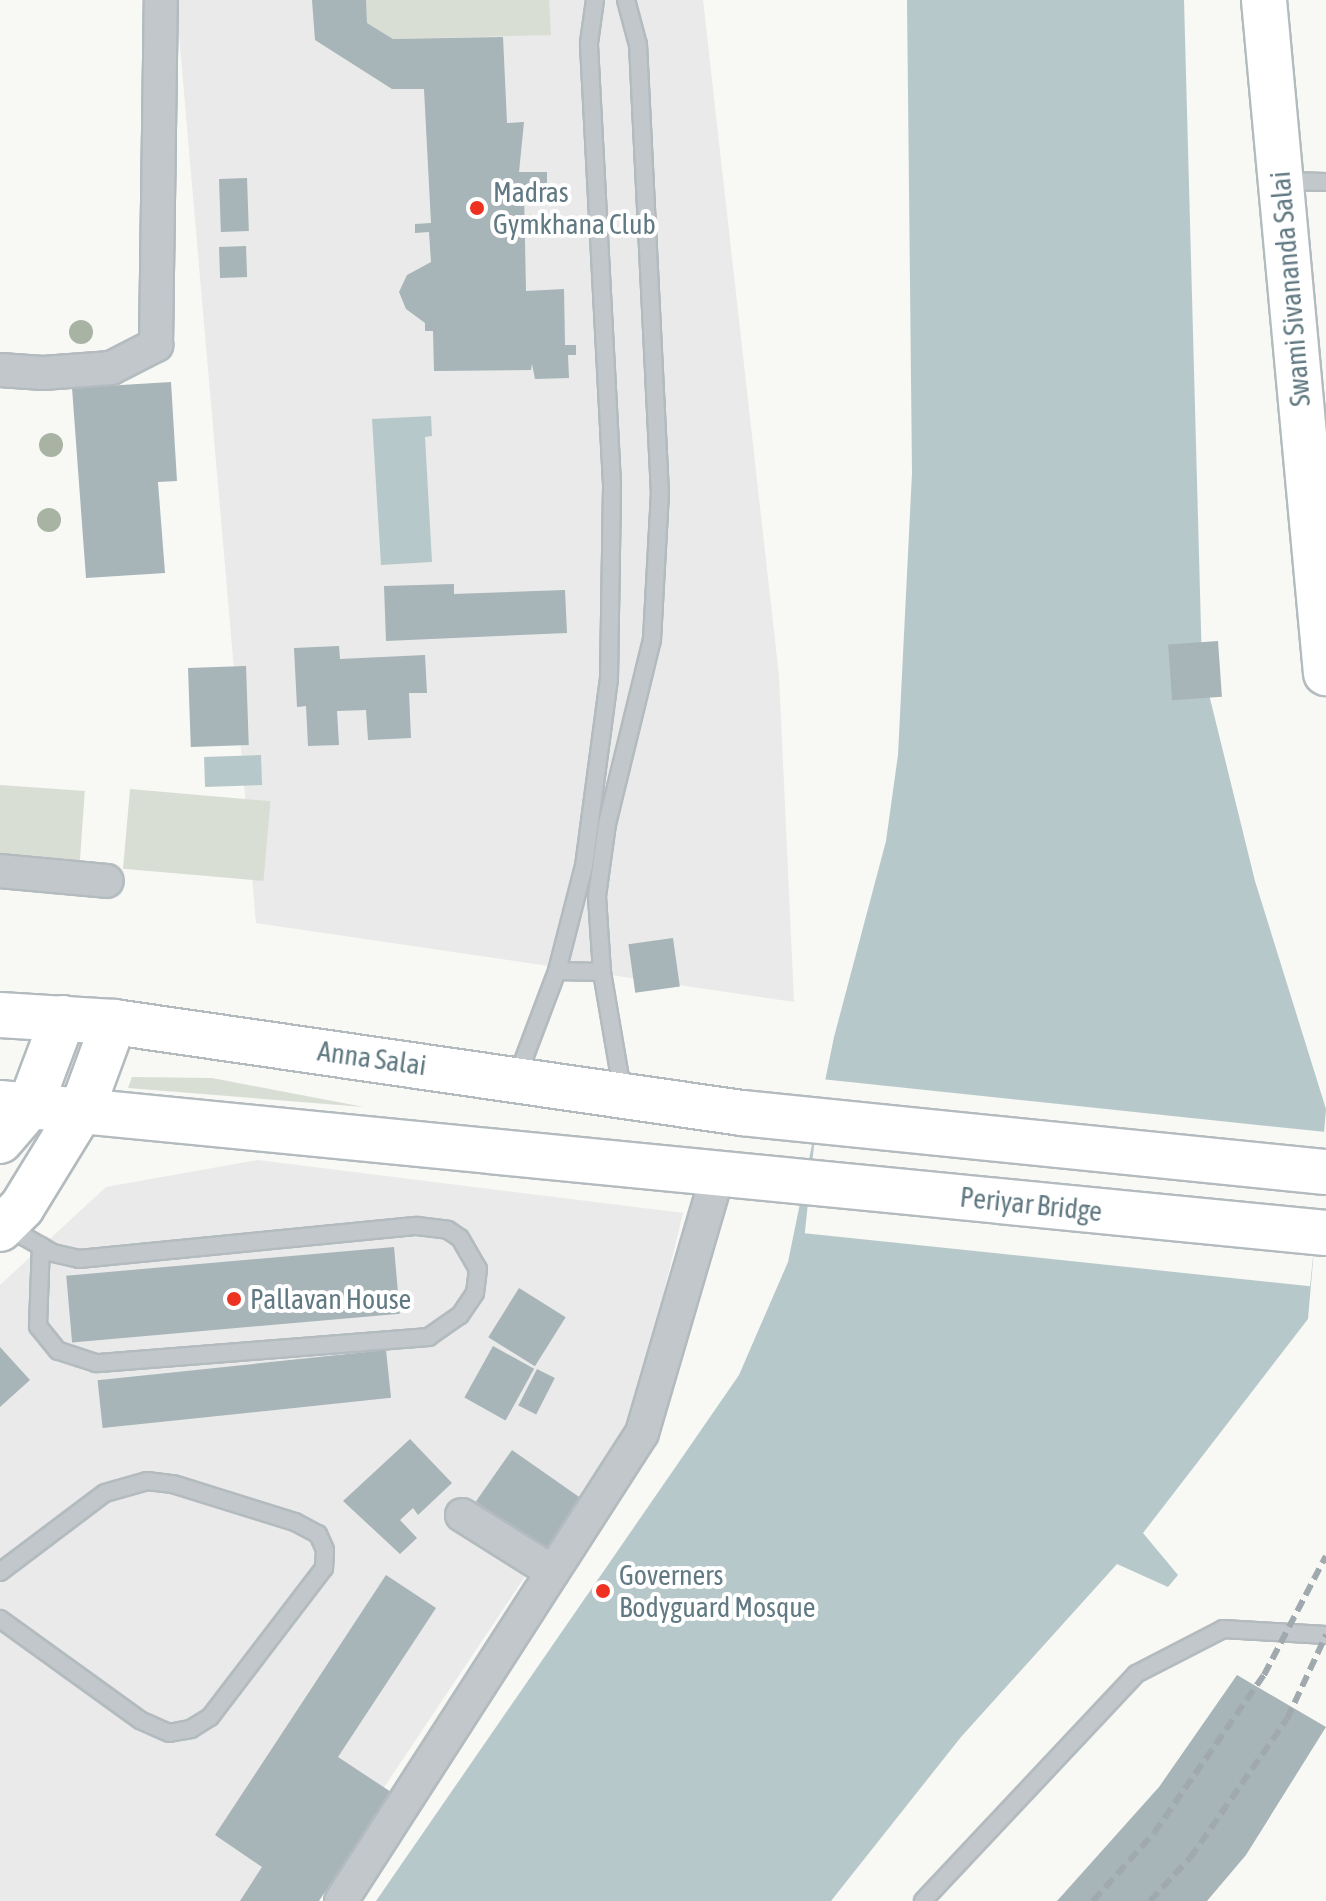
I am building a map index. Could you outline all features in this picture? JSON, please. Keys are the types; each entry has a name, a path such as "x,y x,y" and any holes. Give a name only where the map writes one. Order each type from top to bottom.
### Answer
{"main road":[{"name":"Swami Sivananda Salai","path":"1264,0 1326,673"},
{"name":"Anna Salai","path":"0,1015 114,1022 742,1113 1326,1172"},
{"path":"0,1141 15,1105 63,1018"},
{"path":"15,1233 22,1207 82,1109 114,1022"},
{"path":"15,1105 727,1172"},
{"name":"Periyar Bridge","path":"727,1172 1326,1233"}],"street":[{"path":"0,370 43,373 111,368 156,345 161,0"},
{"path":"0,871 107,881"},
{"path":"341,1901 642,1433 727,1172"},
{"path":"462,1515 553,1572"}],"lane":[{"path":"516,1079 557,971 584,866 605,719 612,484 589,43 595,0"},
{"path":"623,1095 602,972 597,896 607,824 652,640 660,494 638,45 626,0"},
{"path":"1280,181 1326,182"},
{"path":"605,719 634,719"},
{"path":"557,971 602,972"},
{"path":"417,1226 448,1230 460,1238 478,1269 475,1293 460,1315 429,1337 96,1363 58,1351 38,1326 15,1233 79,1259 417,1226"},
{"path":"0,1572 105,1493 147,1481 173,1484 295,1522 318,1534 325,1550 324,1568 210,1717 180,1731 169,1733 140,1720 0,1619"},
{"path":"923,1901 1136,1674 1223,1629 1326,1635"}],"shaded area":[{"name":"Madras Gymkhana Club","path":"176,0 703,0 779,676 794,1002 256,923"},
{"path":"366,0 549,0 551,35 393,39 367,23"},
{"path":"907,0 1184,0 1202,666 1255,881 1326,1109 1308,1319 1143,1533 1178,1575 1168,1587 1117,1564 961,1737 831,1901 376,1901 739,1375 788,1262 834,1037 886,841 898,755 912,473"},
{"path":"431,416 432,436 425,437 432,562 381,565 372,419"},
{"path":"261,755 262,785 205,787 204,757"},
{"path":"0,785 85,791 78,889 0,883"},
{"path":"130,789 270,801 263,881 123,869"},
{"path":"132,1077 212,1078 364,1107 128,1088"},
{"path":"258,1160 683,1213 635,1412 308,1901 0,1901 0,1285 106,1187"}],"pier":[{"path":"821,1079 1326,1132 1310,1286 805,1233"}],"building":[{"name":"Madras Gymkhana Club","path":"312,0 366,0 367,23 393,39 503,37 507,123 524,122 519,172 547,172 547,192 524,192 526,291 564,289 565,345 576,345 576,355 568,355 569,378 535,379 532,364 531,370 434,371 433,331 425,331 425,323 406,309 399,292 407,275 431,262 429,232 415,233 415,224 431,223 424,89 392,89 315,40"},
{"path":"247,178 249,231 221,232 219,179"},
{"path":"246,246 247,277 220,278 219,247"},
{"path":"171,382 177,481 158,482 165,573 86,578 72,388"},
{"path":"454,584 454,594 565,590 567,633 386,641 384,586"},
{"path":"1218,641 1222,697 1172,700 1168,644"},
{"path":"339,646 340,659 425,655 427,693 409,693 411,738 368,740 366,710 337,711 339,745 308,746 306,706 297,707 294,648"},
{"path":"246,666 249,745 191,747 188,668"},
{"path":"673,938 680,987 635,993 628,944"},
{"name":"Pallavan House","path":"394,1247 400,1314 72,1342 66,1276"},
{"path":"519,1288 566,1317 535,1366 488,1337"},
{"path":"493,1346 534,1369 506,1420 464,1398"},
{"path":"0,1347 30,1380 0,1407"},
{"path":"386,1350 391,1398 103,1428 98,1380"},
{"path":"537,1369 555,1378 536,1415 518,1406"},
{"path":"410,1439 452,1483 418,1515 413,1508 400,1520 417,1538 400,1554 343,1501"},
{"path":"512,1450 591,1505 555,1557 476,1502"},
{"path":"386,1575 436,1608 338,1757 391,1792 319,1901 240,1901 262,1867 215,1835"},
{"path":"1237,1675 1326,1727 1246,1855 1207,1901 1057,1901 1159,1787"}],"railway":[{"path":"1093,1901 1154,1833 1264,1675 1326,1556"},
{"path":"1150,1901 1190,1858 1287,1719 1326,1635"}],"place":[{"name":"Madras Gymkhana Club","path":"477,208"},
{"name":"Pallavan House","path":"234,1299"},
{"name":"Governers Bodyguard Mosque","path":"603,1591"}]}
